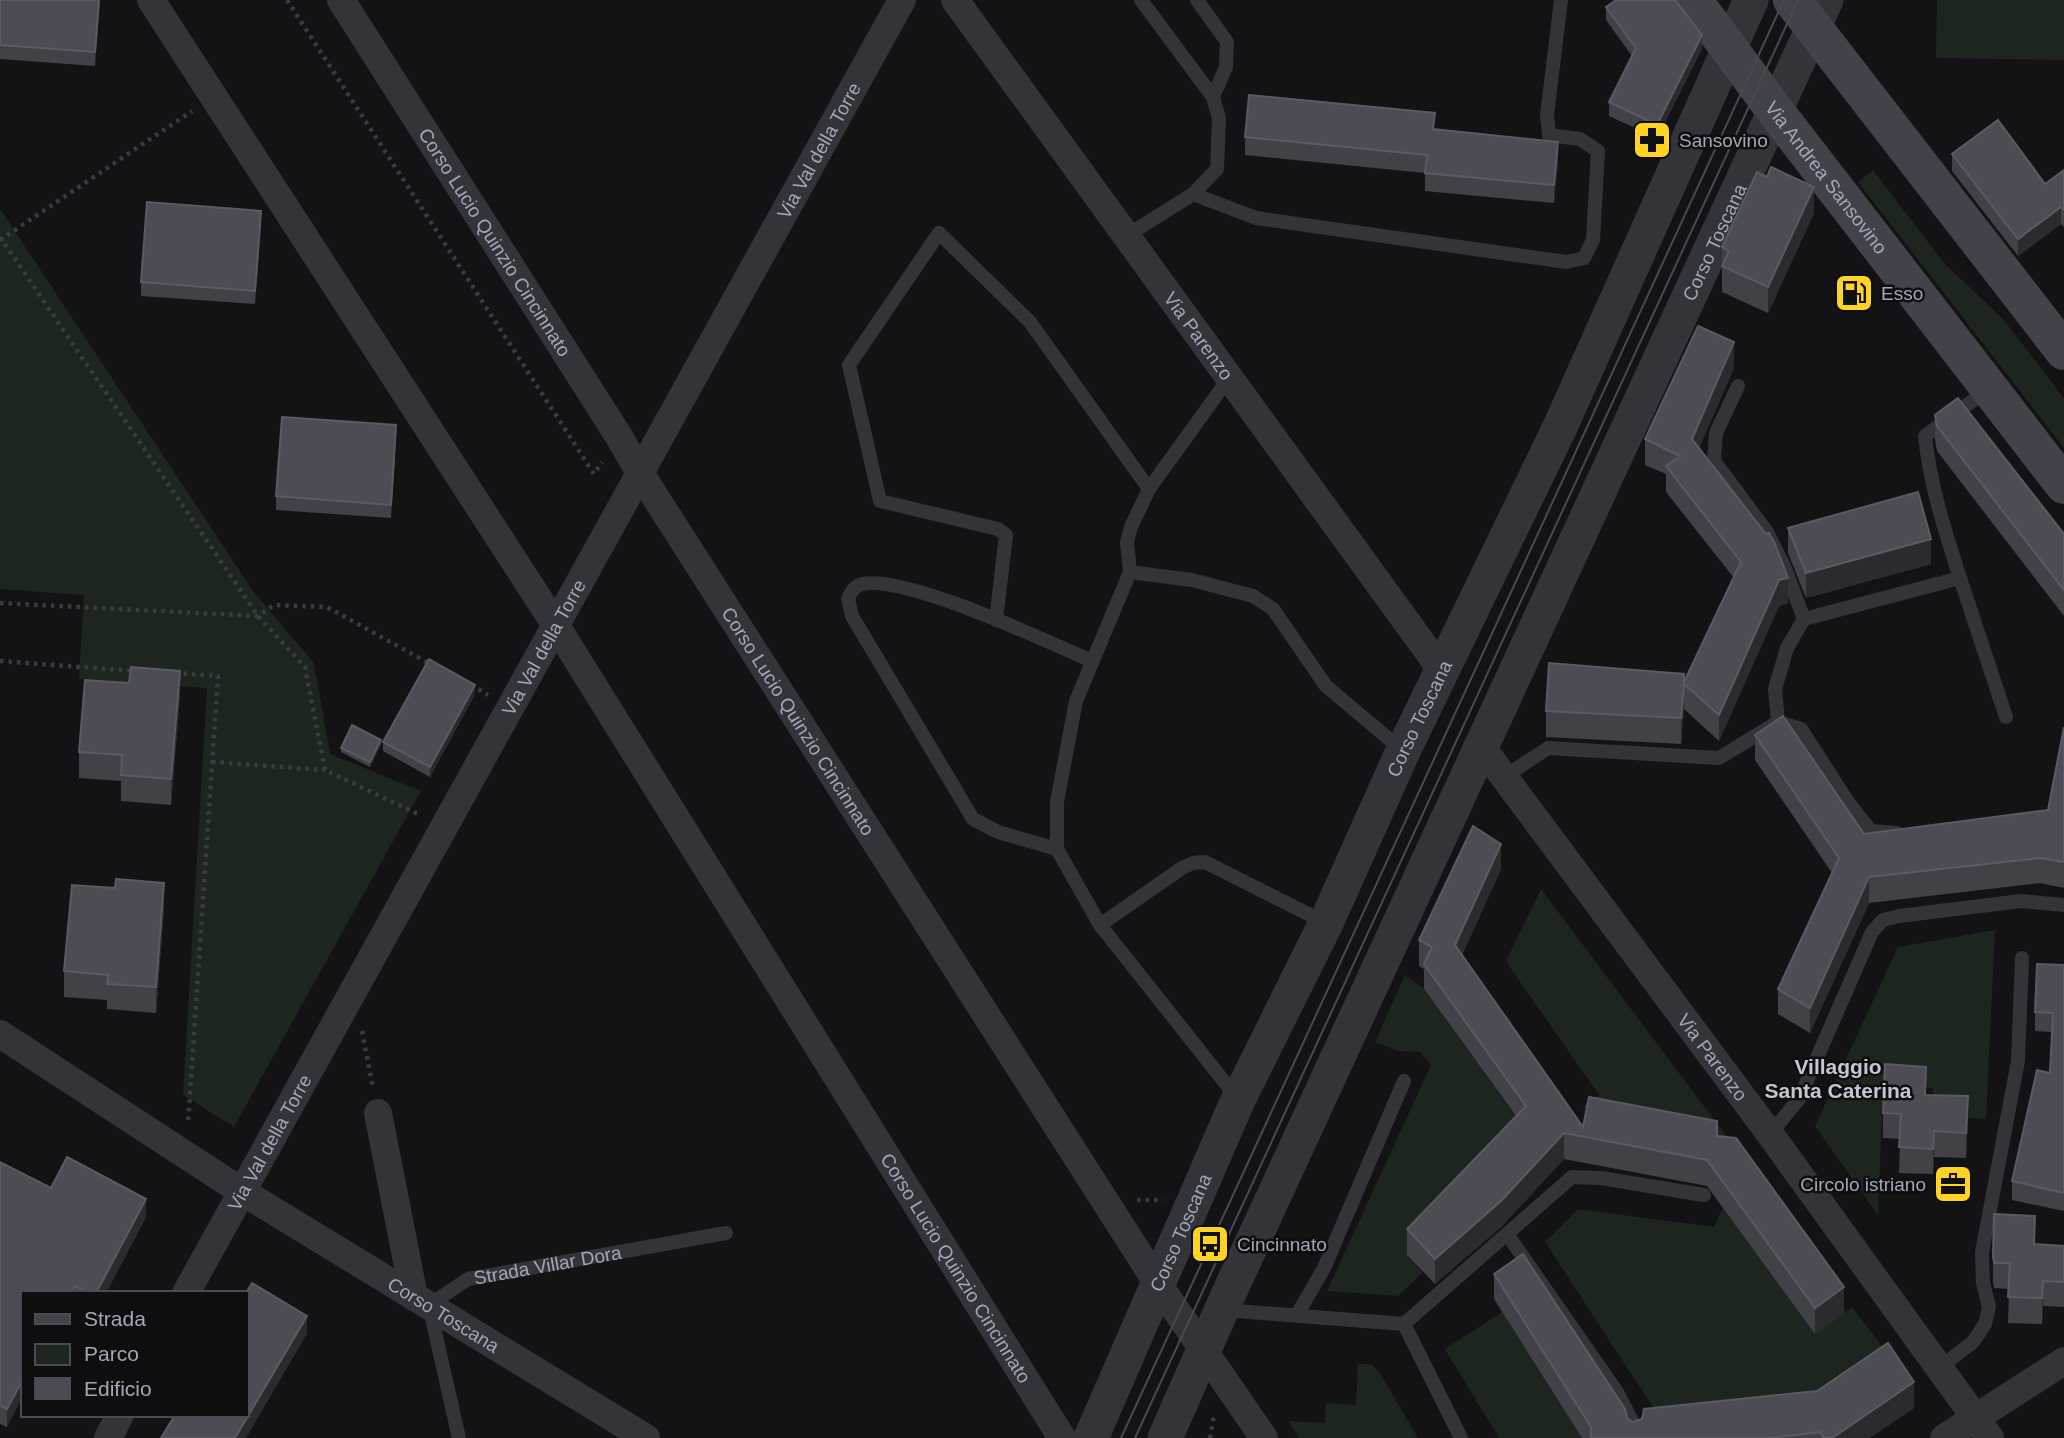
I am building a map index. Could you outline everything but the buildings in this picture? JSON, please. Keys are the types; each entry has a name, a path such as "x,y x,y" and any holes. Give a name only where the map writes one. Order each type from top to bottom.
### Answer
{"main road":[{"name":"Via Andrea Sansovino","path":"1693,0 1776,112 2064,485"},
{"path":"1810,9 2064,351"}],"street":[{"name":"Corso Lucio Quinzio Cincinnato","path":"151,0 555,624 1062,1438"},
{"name":"Corso Lucio Quinzio Cincinnato","path":"341,0 1158,1284 1264,1438"},
{"name":"Via Val della Torre","path":"187,1291 902,0"},
{"name":"Via Parenzo","path":"955,0 1443,672"},
{"name":"Corso Toscana","path":"1091,1438 1238,1100 1326,923 1404,751 1571,401 1751,0"},
{"name":"Corso Toscana","path":"1165,1438 1481,746 1776,112 1810,9"},
{"name":"Via Parenzo","path":"1481,746 1770,1134 1983,1428"},
{"name":"Corso Toscana","path":"0,1034 241,1191 646,1438"},
{"path":"378,1113 422,1301"},
{"path":"1944,1438 1983,1428 2064,1361"},
{"path":"108,1438 119,1417"}],"lane":[{"path":"1126,236 1193,194 1217,169 1219,118 1213,97 1141,0"},
{"path":"1197,0 1227,41 1226,67 1213,97"},
{"path":"1193,194 1256,218 1566,262 1584,258 1593,240 1598,151 1580,139 1549,135 1546,116 1561,0"},
{"path":"996,620 1006,534 998,529 880,501 849,365 939,233 1030,322 1149,489"},
{"path":"1229,379 1149,489 1131,527 1127,542 1130,572 1076,701 1057,802 1058,849 1100,925 1238,1100"},
{"path":"1738,386 1716,433 1714,461 1767,532 1784,566 1804,619"},
{"path":"1989,388 1925,436 1943,527 2006,717"},
{"path":"1130,572 1205,583 1253,596 1273,609 1326,686 1404,751"},
{"path":"1778,722 1775,689 1787,648 1804,619 1960,578"},
{"path":"1058,849 998,832 973,819 852,616 848,598 853,588 861,584 885,583 928,595 996,620 1092,661"},
{"path":"1504,777 1548,748 1718,758 1778,722 1801,729 1848,802 1871,831 1901,833"},
{"path":"1100,925 1182,868 1205,862 1326,923"},
{"path":"1770,1134 1799,1099 1872,932 1883,920 2021,901 2064,905"},
{"path":"1940,1368 1973,1342 1986,1324 1989,1307 1983,1283 1982,1252 2018,1062 2022,958"},
{"path":"1297,1315 1324,1268 1404,1082"},
{"path":"1223,1310 1404,1324 1572,1177 1601,1178 1704,1195"},
{"name":"Strada Villar Dora","path":"422,1301 467,1279 726,1233"},
{"path":"1507,1234 1617,1392 1632,1421 1635,1438"},
{"path":"422,1301 459,1438"},
{"path":"1404,1324 1461,1438"}],"path":[{"path":"213,96 0,239 258,616 305,667 325,770"},
{"path":"0,603 258,616 274,604 327,607 437,667"},
{"path":"0,661 136,671"},
{"path":"164,673 218,676 186,1155"},
{"path":"461,680 510,707"},
{"path":"212,762 325,770 443,826"},
{"path":"354,988 378,1113"}],"green space":[{"path":"1937,0 2064,0 2064,60 1936,58"},
{"path":"1873,170 1944,263 2003,319 2064,398 2064,448 1858,182"},
{"path":"0,209 253,591 314,663 330,754 421,791 234,1127 183,1095 207,688 79,679 84,595 0,589"},
{"path":"1541,889 1733,1145 1592,1116 1583,1106 1599,1095 1509,966 1507,959"},
{"path":"1995,930 1986,1119 1933,1116 1933,1088 1883,1086 1878,1215 1815,1126 1898,947"},
{"path":"1405,975 1424,989 1526,1131 1407,1255 1423,1272 1398,1296 1327,1291 1431,1065 1420,1052 1398,1051 1375,1042"},
{"path":"1723,1207 1815,1333 1852,1307 1895,1363 1817,1417 1658,1415 1545,1242 1578,1209 1714,1227"},
{"path":"1502,1312 1582,1438 1499,1438 1445,1349"},
{"path":"1358,1364 1371,1364 1380,1373 1418,1438 1299,1438 1288,1421 1325,1423 1326,1403 1356,1405"}],"tram line":[{"path":"1121,1438 1784,0"},
{"path":"1135,1438 1798,0"}],"place":[{"name":"Sansovino","path":"1652,140"},
{"name":"Esso","path":"1854,293"},
{"name":"Circolo istriano","path":"1953,1184"},
{"name":"Cincinnato","path":"1210,1244"}],"district":[{"name":"Villaggio Santa Caterina","path":"1838,1079"}]}
